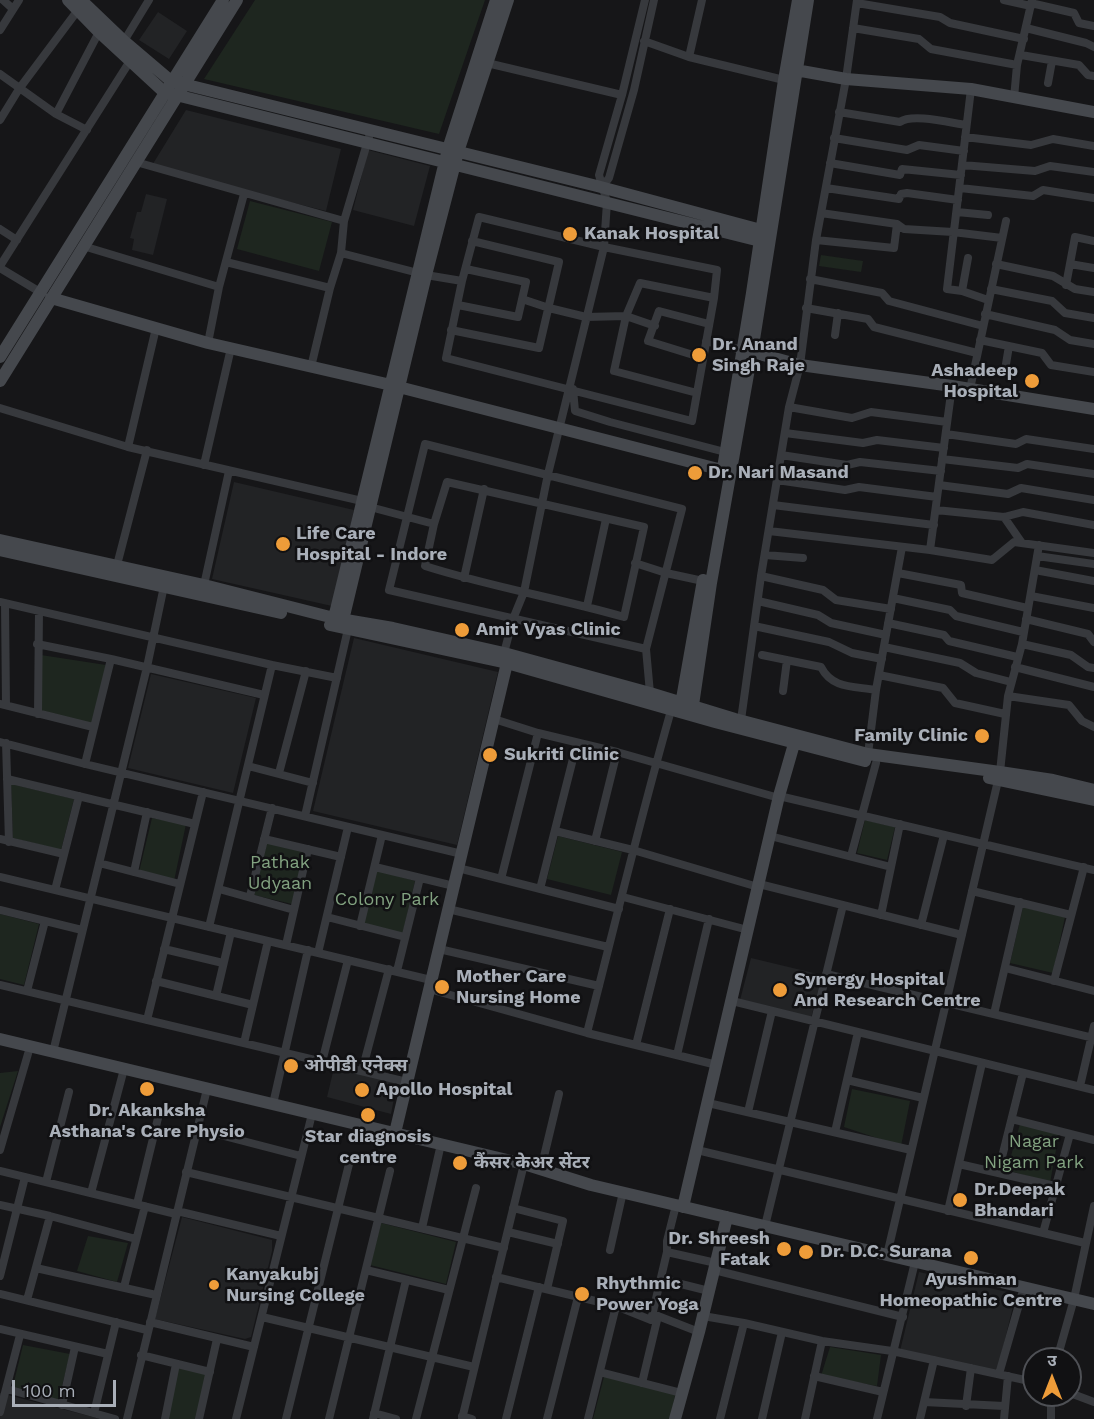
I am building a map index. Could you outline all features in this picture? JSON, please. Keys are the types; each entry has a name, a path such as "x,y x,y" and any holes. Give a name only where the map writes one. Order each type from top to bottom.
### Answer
{"street":[{"path":"3,0 13,9"},
{"path":"0,30 3,20 19,0"},
{"path":"68,0 80,5 181,90"},
{"path":"124,41 147,3 136,0"},
{"path":"0,381 45,295 164,92 223,0"},
{"path":"0,357 83,246 237,0"},
{"path":"305,816 337,678 340,623 366,504 451,157 496,0"},
{"path":"451,157 508,0"},
{"path":"394,1133 494,719 513,619 524,592 548,474 571,389 604,247 607,202 599,176 645,0"},
{"path":"601,188 609,178 634,90 654,0"},
{"path":"689,57 702,0"},
{"path":"587,1033 655,763 681,708 711,583 789,73 798,0"},
{"path":"681,708 725,452 747,352 761,236 789,73 808,0"},
{"path":"1004,0 1031,3 1074,13 1079,23 1094,26"},
{"path":"741,720 761,576 789,407 800,365 816,240 846,78 857,2 940,17 950,23 1024,39"},
{"path":"1014,98 1017,65 1031,3"},
{"path":"80,5 99,32 164,92 181,90 451,157 607,202 761,236"},
{"path":"0,120 19,89 80,5"},
{"path":"853,28 919,39 931,49 1017,65"},
{"path":"1026,28 1086,43 1094,48"},
{"path":"56,114 99,32"},
{"path":"644,41 689,57 789,73 971,89 1094,112"},
{"path":"1021,55 1079,65 1088,75 1094,76"},
{"path":"129,61 0,267 45,295 208,343 395,386 722,470"},
{"path":"1048,83 1052,61"},
{"path":"487,63 622,95"},
{"path":"0,74 56,114 87,130"},
{"path":"971,89 947,289 962,291 988,300"},
{"path":"839,112 900,122 904,119 918,118 966,125"},
{"path":"311,367 341,253 344,221 369,136"},
{"path":"965,137 1031,146 1053,139 1094,146"},
{"path":"834,138 907,150 919,145 963,151"},
{"path":"451,157 601,188 761,236"},
{"path":"136,162 344,221"},
{"path":"830,163 900,175 902,169 960,175"},
{"path":"962,165 1035,171 1050,166 1094,172"},
{"path":"826,188 899,199 901,194 907,193 958,200"},
{"path":"960,188 1033,196 1043,190 1094,198"},
{"path":"208,343 219,287 244,194"},
{"path":"957,212 988,215"},
{"path":"821,213 897,224 904,229 1002,238"},
{"path":"479,217 604,247 717,270 692,421 446,358 472,241 479,217"},
{"path":"970,389 1006,221"},
{"path":"816,240 894,248 897,224"},
{"path":"0,229 17,240"},
{"path":"1066,285 1075,237 1094,241"},
{"path":"451,330 539,348 549,308 559,262 472,241"},
{"path":"83,246 219,287"},
{"path":"341,253 421,274 462,281"},
{"path":"962,291 968,258"},
{"path":"226,262 330,288"},
{"path":"996,264 1053,276 1066,285 1094,292"},
{"path":"1070,264 1094,268"},
{"path":"458,305 518,317 526,282 466,269"},
{"path":"810,279 882,293 889,301 983,326"},
{"path":"698,393 614,371 626,316 640,283 714,298"},
{"path":"991,289 1052,301 1065,312 1094,318"},
{"path":"522,299 586,317 626,316 655,326"},
{"path":"806,308 868,319 874,327 977,353"},
{"path":"703,358 648,340 655,326 658,311 709,324"},
{"path":"835,335 838,313"},
{"path":"985,314 1055,330 1070,340 1094,345"},
{"path":"128,447 156,328"},
{"path":"980,340 1042,353 1052,365 1094,372"},
{"path":"706,341 800,365 1094,409"},
{"path":"1005,370 1009,346"},
{"path":"204,465 231,348"},
{"path":"930,550 952,386"},
{"path":"571,389 575,411 725,452"},
{"path":"789,407 852,417 871,412 947,422"},
{"path":"0,408 128,447 366,504 434,524"},
{"path":"785,433 863,443 877,440 944,448"},
{"path":"946,434 1016,444 1026,439 1094,449"},
{"path":"645,649 389,590 405,517 425,444 682,510 645,649 650,693"},
{"path":"117,565 147,450"},
{"path":"782,455 847,465 860,462 940,471"},
{"path":"942,459 1018,468 1027,464 1094,474"},
{"path":"204,585 229,471"},
{"path":"777,480 845,490 859,488 937,497"},
{"path":"447,482 542,503 644,527 624,617 587,606 464,578 425,566 434,524 447,482"},
{"path":"939,485 1008,494 1022,488 1094,500"},
{"path":"464,578 484,489"},
{"path":"773,505 934,525"},
{"path":"936,510 1004,517 1023,512 1094,525"},
{"path":"1004,517 1022,543"},
{"path":"587,606 606,519"},
{"path":"769,531 930,550 992,560 1014,542 1094,553"},
{"path":"0,540 204,585 340,623"},
{"path":"886,1255 999,776 1008,696 1022,644 1039,545"},
{"path":"851,856 872,758 876,690 903,547"},
{"path":"0,550 340,623 393,628 681,708 794,744 872,758 999,776 1053,780 1094,790"},
{"path":"765,555 803,558"},
{"path":"1036,556 1094,564"},
{"path":"635,563 703,581"},
{"path":"1035,570 1094,581"},
{"path":"898,573 961,585 962,593 1027,608"},
{"path":"761,576 823,590 836,600 891,609"},
{"path":"53,1052 147,667 164,586"},
{"path":"1031,596 1094,608"},
{"path":"893,598 950,610 956,616 1023,632"},
{"path":"758,601 818,615 831,623 886,635"},
{"path":"93,727 3,704 2,603 337,678"},
{"path":"38,714 39,611"},
{"path":"1026,620 1088,634 1094,642"},
{"path":"888,623 944,634 949,641 1094,687"},
{"path":"754,626 830,642 852,653 882,659"},
{"path":"37,644 264,695"},
{"path":"1022,644 1071,655 1088,667 1094,668"},
{"path":"884,647 960,663 976,673 1011,682"},
{"path":"762,655 821,667 826,677 834,683 876,690"},
{"path":"506,658 650,693 681,708 741,720 872,758"},
{"path":"85,764 111,659"},
{"path":"783,691 787,660"},
{"path":"209,927 272,665"},
{"path":"279,773 306,671"},
{"path":"879,675 943,688 955,703 1005,714"},
{"path":"1008,696 1069,705 1082,721 1094,727"},
{"path":"494,719 538,733 617,752 779,797 1094,870"},
{"path":"501,879 538,733"},
{"path":"64,854 4,840 7,779 3,742 85,764 462,854"},
{"path":"540,889 577,743"},
{"path":"642,1383 667,1252 667,1241 697,1150 779,797 794,744"},
{"path":"595,841 617,752"},
{"path":"248,766 313,783"},
{"path":"999,776 1094,800"},
{"path":"7,779 195,824"},
{"path":"147,1020 203,792"},
{"path":"55,890 79,796"},
{"path":"250,896 272,808"},
{"path":"134,872 147,812"},
{"path":"881,915 900,824"},
{"path":"318,952 348,827"},
{"path":"555,831 759,885 962,935"},
{"path":"360,926 382,835"},
{"path":"921,925 944,835"},
{"path":"770,836 891,867"},
{"path":"264,839 341,857"},
{"path":"286,945 308,849"},
{"path":"99,863 180,884"},
{"path":"375,867 454,886"},
{"path":"1054,981 1084,867"},
{"path":"458,868 619,909"},
{"path":"0,877 393,970 430,984 587,1033 717,1065"},
{"path":"362,1071 405,937 420,878"},
{"path":"219,889 294,910"},
{"path":"972,891 1071,915"},
{"path":"623,897 748,930"},
{"path":"994,1014 1020,902"},
{"path":"765,1226 843,905"},
{"path":"448,909 608,947"},
{"path":"636,1045 670,909"},
{"path":"0,910 82,930"},
{"path":"327,917 405,937"},
{"path":"677,1055 709,919"},
{"path":"27,991 45,921"},
{"path":"216,996 231,932"},
{"path":"244,1043 268,941"},
{"path":"164,948 223,963"},
{"path":"439,949 599,986"},
{"path":"273,1104 308,950"},
{"path":"322,1062 348,960"},
{"path":"1005,968 1094,991"},
{"path":"826,974 1093,1038"},
{"path":"156,981 253,1005"},
{"path":"0,985 407,1082"},
{"path":"732,1001 1094,1090"},
{"path":"748,1112 772,1011"},
{"path":"1080,1086 1094,1026"},
{"path":"835,1132 858,1032"},
{"path":"0,1039 524,1164 591,1185 1094,1304"},
{"path":"0,1150 30,1047"},
{"path":"948,1211 982,1062"},
{"path":"91,1193 124,1069"},
{"path":"998,1173 1023,1072"},
{"path":"847,1080 923,1098"},
{"path":"127,1419 207,1089"},
{"path":"46,1182 69,1092"},
{"path":"541,1169 559,1094"},
{"path":"708,1103 911,1150"},
{"path":"124,1287 136,1239 159,1114"},
{"path":"236,1419 312,1114"},
{"path":"1012,1119 1094,1140"},
{"path":"197,1129 301,1156"},
{"path":"1043,1233 1070,1134"},
{"path":"422,1228 441,1144"},
{"path":"697,1150 1085,1244"},
{"path":"286,1419 350,1160"},
{"path":"472,1419 462,1418 524,1164"},
{"path":"959,1164 1055,1186"},
{"path":"329,1419 390,1170"},
{"path":"0,1171 281,1236"},
{"path":"186,1172 504,1248"},
{"path":"1,1272 4,1240 17,1209 25,1178"},
{"path":"416,1419 476,1188"},
{"path":"610,1250 623,1192"},
{"path":"0,1205 136,1239"},
{"path":"1060,1347 1074,1299 1094,1206"},
{"path":"506,1419 563,1221 513,1208"},
{"path":"27,1300 50,1216"},
{"path":"675,1419 727,1217"},
{"path":"508,1232 558,1244"},
{"path":"667,1252 903,1317"},
{"path":"877,1419 915,1262"},
{"path":"36,1268 156,1295"},
{"path":"366,1270 449,1290"},
{"path":"496,1277 616,1306 699,1332"},
{"path":"661,1279 709,1291"},
{"path":"396,1419 374,1416 406,1280"},
{"path":"1004,1419 1004,1376 1024,1287"},
{"path":"0,1294 116,1322 254,1347"},
{"path":"547,1419 578,1297"},
{"path":"588,1419 616,1306"},
{"path":"703,1316 822,1341 892,1351 1022,1380"},
{"path":"262,1317 474,1367"},
{"path":"94,1413 116,1322"},
{"path":"720,1419 744,1323"},
{"path":"0,1329 108,1354"},
{"path":"762,1419 782,1332"},
{"path":"0,1412 21,1335"},
{"path":"199,1419 218,1339"},
{"path":"805,1419 822,1341"},
{"path":"62,1405 75,1347"},
{"path":"141,1355 210,1372"},
{"path":"920,1419 934,1360"},
{"path":"165,1419 176,1364"},
{"path":"966,1406 971,1368"},
{"path":"600,1372 682,1393"},
{"path":"814,1377 883,1392"},
{"path":"7,1389 115,1419"},
{"path":"924,1402 966,1406 1004,1406"}],"shaded area":[{"path":"158,12 187,31 169,59 139,40"},
{"path":"186,110 341,149 326,211 151,167"},
{"path":"368,150 430,166 414,226 353,210"},
{"path":"146,194 167,199 153,255 132,250 134,239 130,238 137,212 141,212"},
{"name":"Life Care Hospital - Indore","path":"234,482 354,510 332,606 212,579"},
{"path":"354,638 498,672 457,845 313,811"},
{"path":"151,674 256,698 233,793 128,768"},
{"name":"Synergy Hospital And Research Centre","path":"751,958 822,975 810,1022 739,1004"},
{"name":"Apollo Hospital","path":"334,1068 397,1083 391,1114 327,1097"},
{"name":"Kanyakubj Nursing College","path":"182,1217 272,1240 272,1251 251,1337 245,1339 155,1319"},
{"path":"919,1272 1016,1294 997,1372 900,1351"},
{"path":"0,1393 101,1419 0,1419"}],"green space":[{"path":"255,0 485,0 439,134 204,79"},
{"path":"250,201 332,222 319,271 237,249"},
{"path":"821,255 863,261 861,272 819,266"},
{"path":"41,655 106,665 92,724 41,713"},
{"path":"11,784 74,799 61,850 13,838"},
{"path":"152,818 186,824 174,881 139,872"},
{"path":"865,820 895,827 887,860 857,853"},
{"path":"558,836 622,852 611,895 547,879"},
{"name":"Pathak Udyaan","path":"267,842 305,852 292,904 254,895"},
{"name":"Colony Park","path":"371,868 415,881 402,936 364,924"},
{"path":"1023,907 1065,917 1053,973 1010,963"},
{"path":"0,914 39,924 24,985 0,979"},
{"path":"18,1071 0,1127 0,1073"},
{"path":"852,1089 910,1101 901,1146 844,1127"},
{"name":"Nagar Nigam Park","path":"1020,1124 1059,1133 1050,1183 1007,1170"},
{"path":"381,1223 456,1242 446,1284 370,1265"},
{"path":"88,1236 128,1243 117,1282 77,1271"},
{"path":"23,1345 70,1354 58,1402 12,1390"},
{"path":"830,1347 881,1355 877,1386 821,1376"},
{"path":"177,1364 207,1373 196,1419 166,1419"},
{"path":"605,1373 676,1391 670,1419 593,1419"}],"place":[{"name":"Kanak Hospital","path":"570,234"},
{"name":"Dr. Anand Singh Raje","path":"699,355"},
{"name":"Ashadeep Hospital","path":"1032,381"},
{"name":"Dr. Nari Masand","path":"695,473"},
{"name":"Life Care Hospital - Indore","path":"283,544"},
{"name":"Amit Vyas Clinic","path":"462,630"},
{"name":"Family Clinic","path":"982,736"},
{"name":"Sukriti Clinic","path":"490,755"},
{"name":"Mother Care Nursing Home","path":"442,987"},
{"name":"Synergy Hospital And Research Centre","path":"780,990"},
{"name":"ओपीडी एनेक्स","path":"291,1066"},
{"name":"Dr. Akanksha Asthana's Care Physio","path":"147,1089"},
{"name":"Apollo Hospital","path":"362,1090"},
{"name":"Star diagnosis centre","path":"368,1115"},
{"name":"कैंसर केअर सेंटर","path":"460,1163"},
{"name":"Dr.Deepak Bhandari","path":"960,1200"},
{"name":"Dr. Shreesh Fatak","path":"784,1249"},
{"name":"Dr. D.C. Surana","path":"806,1252"},
{"name":"Ayushman Homeopathic Centre","path":"971,1258"},
{"name":"Kanyakubj Nursing College","path":"214,1285"},
{"name":"Rhythmic Power Yoga","path":"582,1294"}]}
